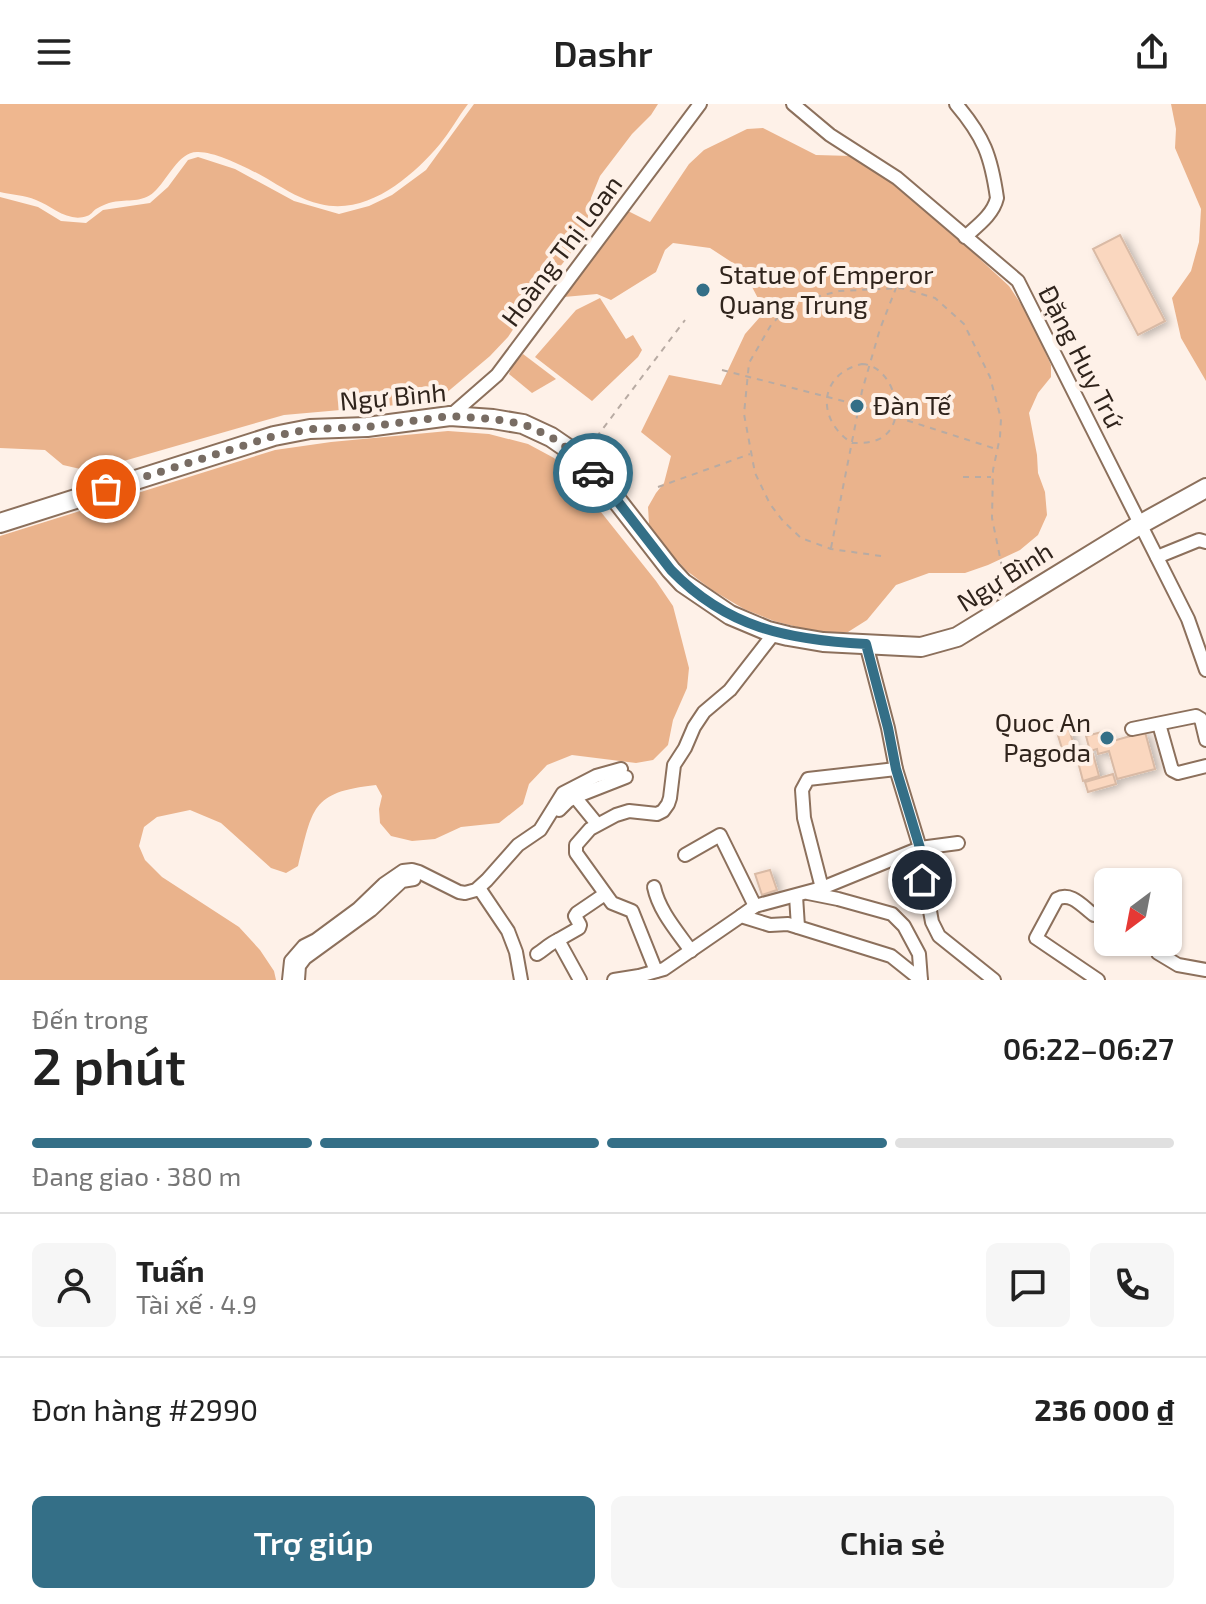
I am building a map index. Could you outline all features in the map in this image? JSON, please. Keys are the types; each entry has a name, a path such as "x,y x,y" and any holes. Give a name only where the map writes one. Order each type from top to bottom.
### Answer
{"highway":[{"name":"Ngự Bình","path":"0,523 274,436 310,429 367,427 450,416 493,419 523,424 551,437 579,459 605,485 683,583 730,615 775,632 823,642 921,647 957,637 1141,524 1206,488"}],"street":[{"name":"Hoàng Thị Loan","path":"450,416 497,375 700,104"},
{"name":"Đặng Huy Trứ","path":"793,104 830,135 897,178 1018,281 1188,619 1206,670"},
{"path":"956,104 985,146 997,198 988,215 965,237"},
{"path":"1157,557 1199,540 1206,542"},
{"path":"675,980 660,970 632,911 614,904 605,894 575,849 576,845 597,824 616,815 629,811 657,814 663,811 670,798 674,765 694,727 704,712 730,690 775,632"},
{"path":"866,644 896,769 920,848 922,880 933,925 939,936 994,980"},
{"path":"1132,729 1196,716 1201,719 1206,740"},
{"path":"1159,724 1172,770 1178,773 1206,766"},
{"path":"822,888 804,818 802,790 808,779 896,769"},
{"path":"289,980 294,956 304,946 371,910 406,879 420,881 460,900 472,900 525,848 543,836 572,793 596,776 624,773"},
{"path":"572,793 597,824"},
{"path":"685,855 720,835 755,906"},
{"path":"614,980 660,970 755,906 822,888 920,848 958,843"},
{"path":"654,887 663,910 691,951"},
{"path":"481,891 508,931 521,980"},
{"path":"537,954 579,928 577,913 605,894"},
{"path":"798,927 802,894"},
{"path":"802,894 838,899 892,914 904,926 919,954 921,980"},
{"path":"1094,915 1072,897 1060,897 1036,938 1098,980"},
{"path":"741,916 770,925 788,924 891,956 921,980"},
{"path":"910,937 933,925"},
{"path":"298,980 299,966 305,958 337,930"},
{"path":"558,940 580,980"},
{"path":"1163,956 1178,965 1206,970"}],"path":[{"path":"831,549 869,364 896,288"},
{"path":"881,556 831,549 801,538 783,521 761,489 750,454 744,414 749,363 771,325 794,303 839,291 896,288 935,298 964,324 990,377 1001,419 993,477 992,518 1002,567 1023,597"},
{"path":"579,459 685,320"},
{"path":"869,364 881,371 888,382 894,395 897,417 879,439 852,443 834,428 827,415 826,396 840,373 852,366 869,364"},
{"path":"722,370 859,405 997,449"},
{"path":"658,487 750,454"},
{"path":"963,477 993,477"}],"shaded area":[{"path":"0,104 468,104 440,144 416,169 387,191 355,204 338,206 313,202 235,162 197,152 178,162 149,195 109,203 80,218 67,216 32,198 0,192"},
{"path":"474,104 658,104 600,176 591,198 586,228 576,247 532,301 508,337 445,394 397,405 284,415 89,471 63,465 45,450 0,448 0,197 38,207 61,221 86,223 103,210 150,203 168,187 188,160 198,157 235,169 294,201 339,214 369,206 392,195 426,170"},
{"path":"1171,104 1206,104 1206,381 1181,338 1172,298 1191,271 1199,242 1201,209 1175,148 1176,129"},
{"path":"763,128 816,155 852,156 882,175 1009,286 1029,316 1051,365 1051,377 1038,393 1029,413 1047,515 1038,535 1020,550 988,565 965,573 929,573 896,585 867,620 848,632 805,629 744,609 687,571 649,524 648,507 664,483 671,456 641,432 669,375 721,385 745,334 760,317 762,306 751,285 733,263 710,248 673,243 665,250 656,272 611,300 597,294 564,297 563,293 626,210 650,222 689,164 704,150 747,129"},
{"path":"600,298 626,339 633,335 642,350 592,401 535,357 576,310"},
{"path":"523,354 556,379 532,393 509,374"},
{"path":"448,431 489,434 528,444 554,458 656,581 673,606 689,668 687,688 673,720 668,745 653,760 636,763 572,755 547,765 529,784 523,804 499,823 461,827 435,839 412,841 391,836 380,823 382,796 376,785 338,793 318,807 307,830 298,866 286,873 271,868 221,823 190,810 157,817 144,827 139,846 145,860 162,877 239,927 260,950 274,971 276,980 0,980 0,536 275,450"}],"building":[{"path":"1120,235 1165,321 1138,335 1093,249"},
{"path":"1068,726 1076,752 1064,755 1056,729"},
{"path":"1106,731 1109,742 1145,732 1155,769 1117,779 1109,751 1098,754 1097,749 1090,751 1086,736"},
{"path":"1093,754 1099,776 1083,781 1077,758"},
{"path":"1113,774 1116,784 1088,792 1085,782"},
{"path":"770,870 777,890 762,895 755,874"}],"way so far":[{"path":"106,489 274,436 310,429 367,427 450,416 523,424 570,450 593,473"}],"place":[{"name":"Statue of Emperor Quang Trung","path":"703,290"},
{"name":"Đàn Tế","path":"857,406"},
{"name":"Quoc An Pagoda","path":"1107,738"}],"route":[{"path":"593,473 683,583 730,615 788,636 866,644 896,769 920,848 922,880"}]}
